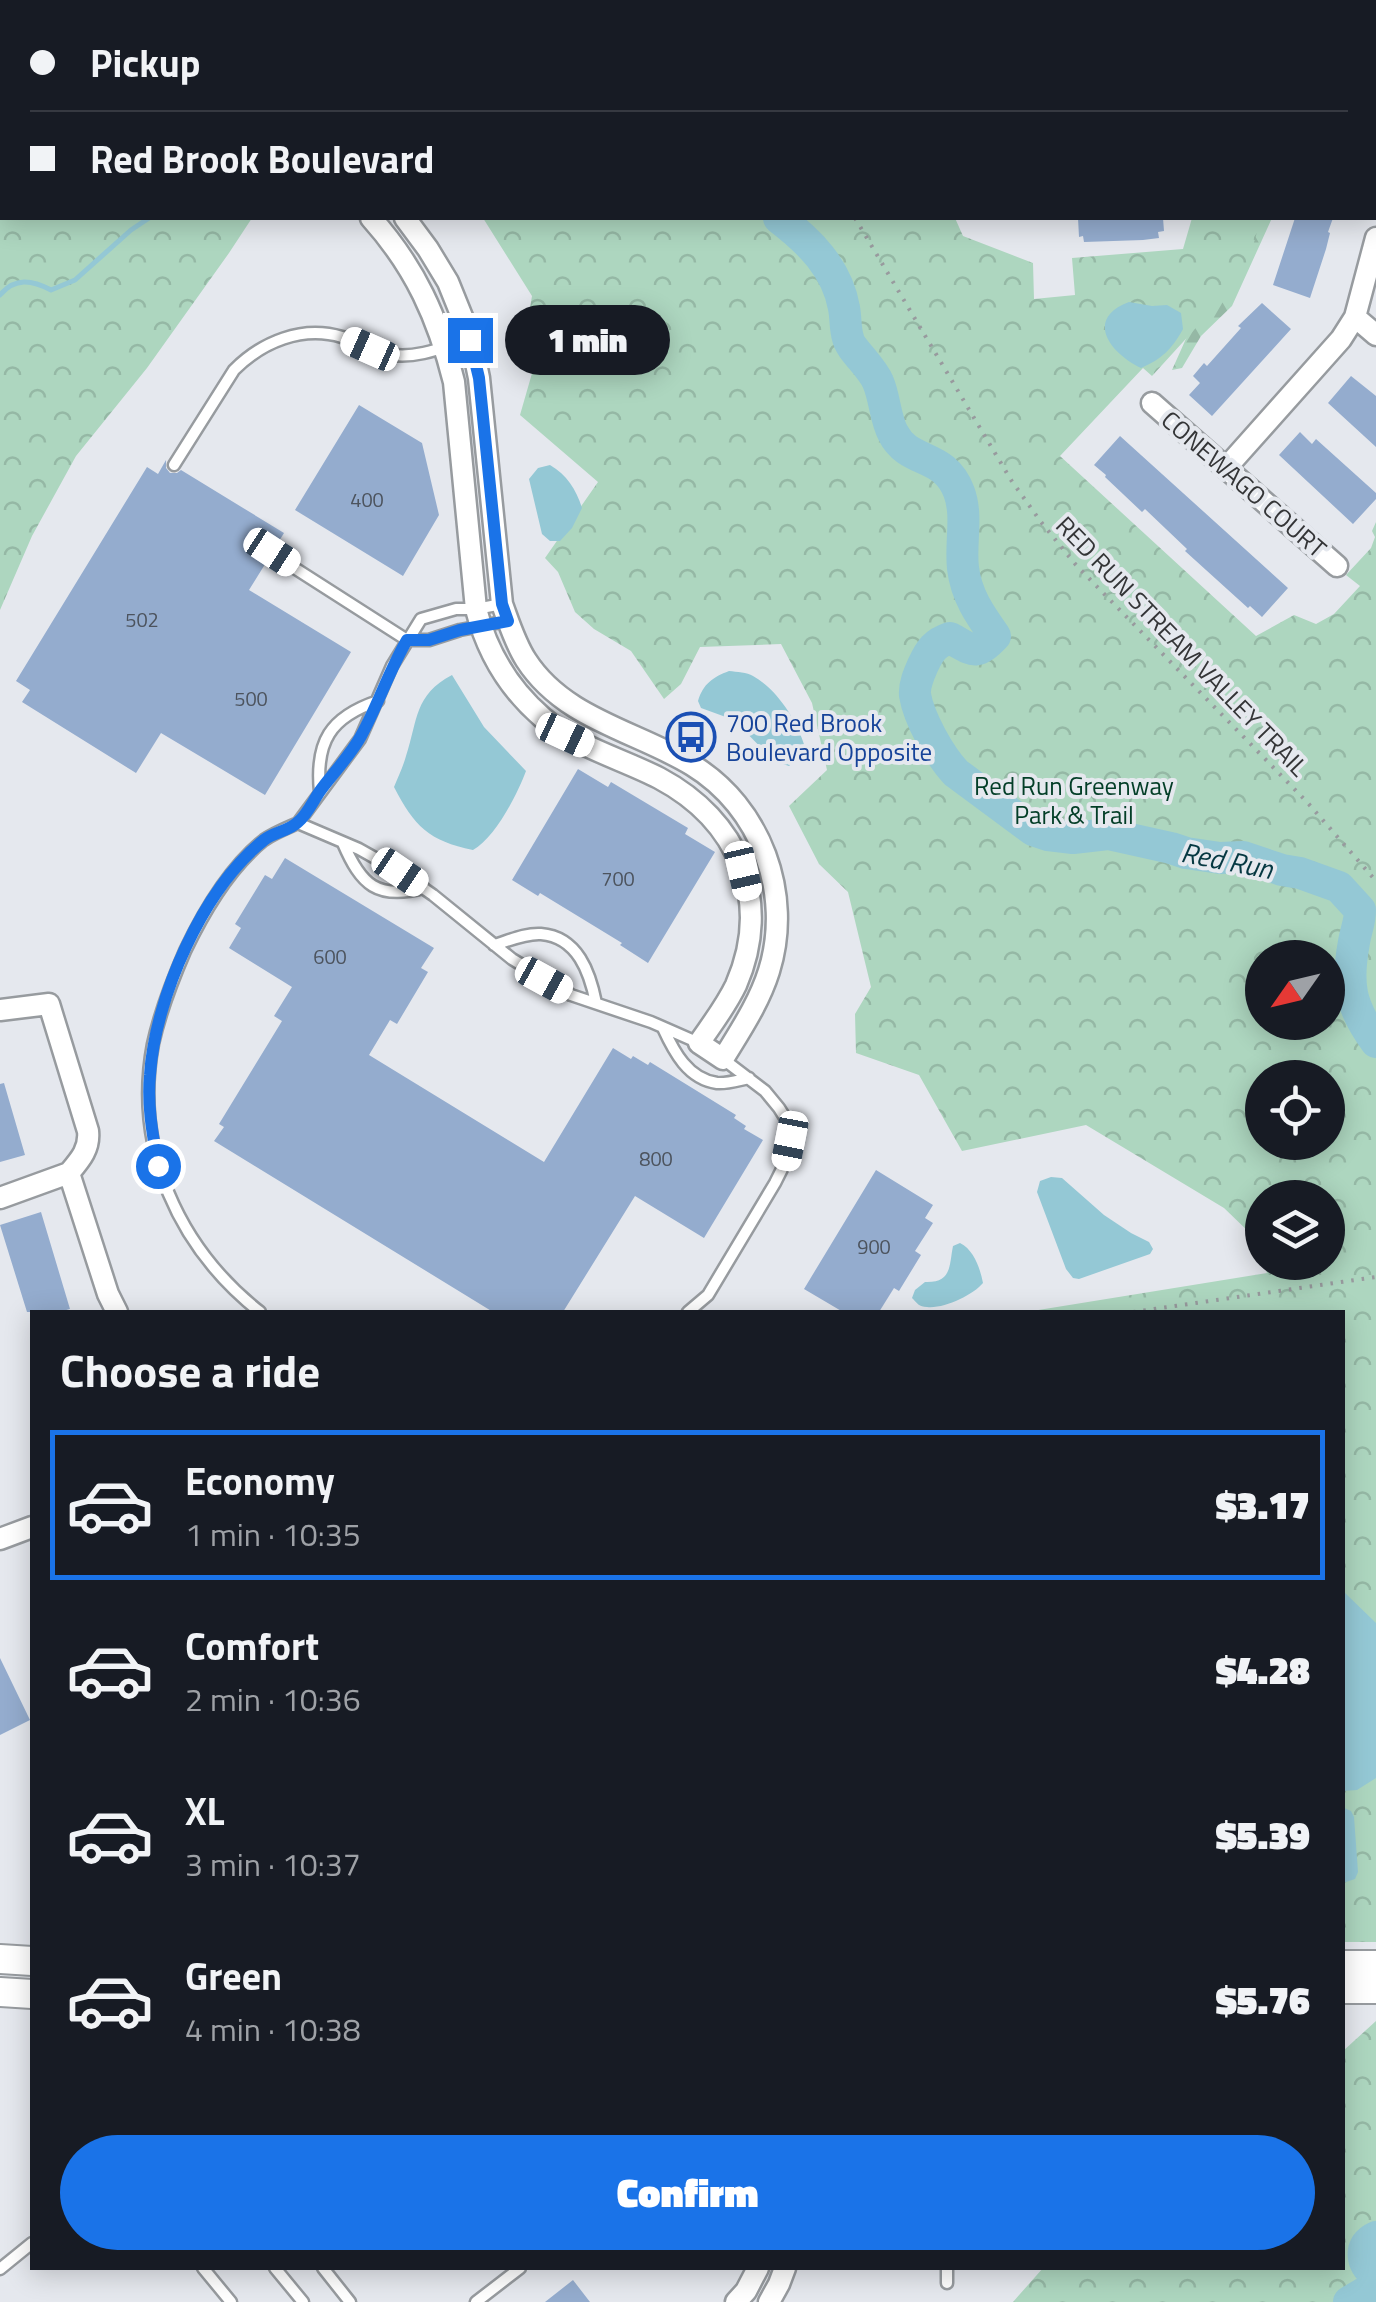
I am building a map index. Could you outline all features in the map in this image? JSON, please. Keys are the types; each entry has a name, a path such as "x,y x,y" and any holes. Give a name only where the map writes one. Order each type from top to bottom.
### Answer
{"main road":[{"path":"0,1960 30,1960"},
{"path":"1345,1965 1376,1965"},
{"path":"1345,1989 1376,1989"},
{"path":"0,1992 30,1994"}],"street":[{"path":"372,220 407,263 445,346 454,382 478,618 502,673 542,718 565,735 680,790 719,824 733,846 750,899 748,946 734,988 698,1043 723,1059 758,1000 775,950 776,891 768,861 756,833 720,786 696,767 562,700 526,660 505,612 479,378 470,340 448,282 406,220"},
{"path":"1226,468 1342,338 1355,317 1376,238"},
{"path":"1355,317 1376,335"},
{"name":"CONEWAGO COURT","path":"1152,403 1337,566"},
{"path":"0,1010 48,1004 89,1140 86,1152 69,1173 0,1198"},
{"path":"69,1173 116,1310"},
{"path":"0,1539 30,1528"},
{"path":"736,2302 757,2270"},
{"path":"769,2302 784,2270"}],"lane":[{"path":"174,465 234,370 267,344 306,333 343,337 370,349 408,356 470,340"},
{"path":"272,552 407,640 429,640 478,618 505,612"},
{"path":"257,1310 216,1272 190,1239 158,1166 150,1120 149,1078 153,1047 171,987 194,932 235,869 266,838 298,823 360,739 392,666 421,619 456,608 478,618 505,612"},
{"path":"320,792 319,753 328,734 357,708 378,701"},
{"path":"298,823 400,872 494,945 571,995 698,1043"},
{"path":"342,842 360,875 374,886 391,893 424,888"},
{"path":"494,945 541,934 558,939 575,951 584,964 596,1004"},
{"path":"663,1027 681,1062 696,1075 716,1083 749,1078"},
{"path":"690,1310 708,1295 775,1183 790,1141 789,1124 765,1090 723,1059"},
{"path":"0,2270 30,2245"},
{"path":"205,2270 228,2301"},
{"path":"277,2270 303,2302"},
{"path":"325,2270 350,2302"},
{"path":"476,2302 517,2270"},
{"path":"947,2270 947,2284"}],"path":[{"name":"RED RUN STREAM VALLEY TRAIL","path":"856,220 1040,522 1076,565 1307,802 1376,881"},
{"path":"1147,1310 1376,1277"}],"green space":[{"path":"0,220 251,220 147,368 76,456 32,536 0,610"},
{"name":"Red Run Greenway Park & Trail","path":"484,220 956,220 963,236 1033,263 1034,299 1075,295 1072,258 1183,249 1191,220 1260,220 1245,274 1152,376 1143,368 1060,456 1256,636 1294,615 1316,624 1334,614 1360,586 1346,575 1371,548 1376,522 1376,1942 1345,1942 1345,1310 1038,1310 1245,1277 1245,1280 1345,1280 1345,1180 1245,1180 1245,1228 1224,1208 1086,1125 962,1151 919,1075 856,1053 855,1014 871,987 848,892 819,864 789,806 827,770 812,703 781,644 700,647 681,684 664,699 631,651 594,629 575,612 558,572 545,558 598,482 520,415 543,335 530,308 532,296"},
{"path":"1218,220 1271,220 1232,306 1201,336 1182,368 1172,370 1193,323"},
{"path":"1376,2021 1376,2302 1013,2302 1041,2270 1345,2270 1345,2049"}],"water":[{"path":"1129,302 1167,305 1181,313 1183,329 1175,342 1161,357 1141,368 1120,354 1106,336 1108,317"},
{"path":"550,465 570,483 582,508 560,541 550,541 542,534 529,479 538,468"},
{"path":"729,671 748,674 762,682 792,717 805,747 789,766 774,761 734,720 701,708 698,701 706,686"},
{"path":"452,675 484,727 526,771 497,826 473,850 445,842 424,830 394,787 424,700"},
{"path":"1062,1178 1104,1215 1149,1242 1153,1249 1150,1254 1073,1278 1037,1192 1040,1181"},
{"path":"960,1243 973,1255 983,1283 950,1303 934,1307 918,1304 912,1298 915,1290 925,1282 945,1276 953,1246"},
{"path":"1345,1593 1376,1623 1376,1778 1357,1790 1345,1791"},
{"path":"1345,1808 1354,1817 1358,1872 1355,1879 1345,1882"}],"building":[{"path":"1078,220 1163,220 1164,231 1158,232 1159,238 1084,242 1083,236 1079,237"},
{"path":"1294,220 1332,220 1310,298 1273,285"},
{"path":"1262,303 1291,329 1212,416 1189,395 1200,383 1193,376 1204,363 1207,366"},
{"path":"1351,376 1376,396 1376,447 1328,403"},
{"path":"359,405 422,443 439,515 403,576 295,510"},
{"path":"1300,432 1312,444 1316,439 1376,493 1376,499 1353,524 1279,455"},
{"path":"1120,436 1288,588 1262,617 1094,465"},
{"path":"166,460 170,473 181,470 284,533 276,546 263,549 267,561 249,590 351,652 265,795 161,733 136,773 22,702 30,690 16,681 147,467 158,474"},
{"path":"578,769 608,787 611,782 688,828 685,834 715,852 648,963 622,943 512,880"},
{"path":"285,858 434,948 421,968 428,972 397,1024 390,1020 369,1055 544,1162 613,1048 631,1059 633,1056 648,1065 650,1062 736,1115 734,1118 746,1126 744,1129 763,1140 704,1238 635,1196 564,1310 490,1310 214,1141 224,1127 219,1124 282,1021 274,1016 292,987 229,948 241,928 235,924 265,875 272,879"},
{"path":"4,1083 25,1155 0,1162 0,1084"},
{"path":"876,1170 933,1205 925,1218 933,1223 915,1251 921,1255 899,1291 894,1288 880,1310 840,1310 804,1289"},
{"path":"41,1212 70,1309 27,1312 0,1225"},
{"path":"0,1658 30,1720 0,1735"},
{"path":"573,2280 590,2302 545,2302"}],"waterway":[{"path":"0,295 18,283 30,282 51,290 75,280 146,220"},
{"name":"Red Run","path":"781,220 811,246 835,280 850,342 878,382 893,433 908,450 945,470 959,492 967,587 995,636 978,649 950,638 945,640 931,651 920,672 915,691 917,705 943,757 956,773 1033,830 1048,835 1073,838 1108,834 1186,853 1243,857 1339,887 1360,910 1352,957 1352,995 1376,1042"},
{"name":"Red Run","path":"1376,2237 1364,2250 1367,2266 1376,2275"},
{"name":"Red Run","path":"1349,2302 1376,2286"}],"place":[{"name":"700 Red Brook Boulevard Opposite","path":"691,737"}],"route":[{"path":"158,1166 150,1120 153,1047 176,971 210,906 235,869 266,838 298,823 360,739 407,640 429,640 508,621 502,604 479,378 470,340"}]}
